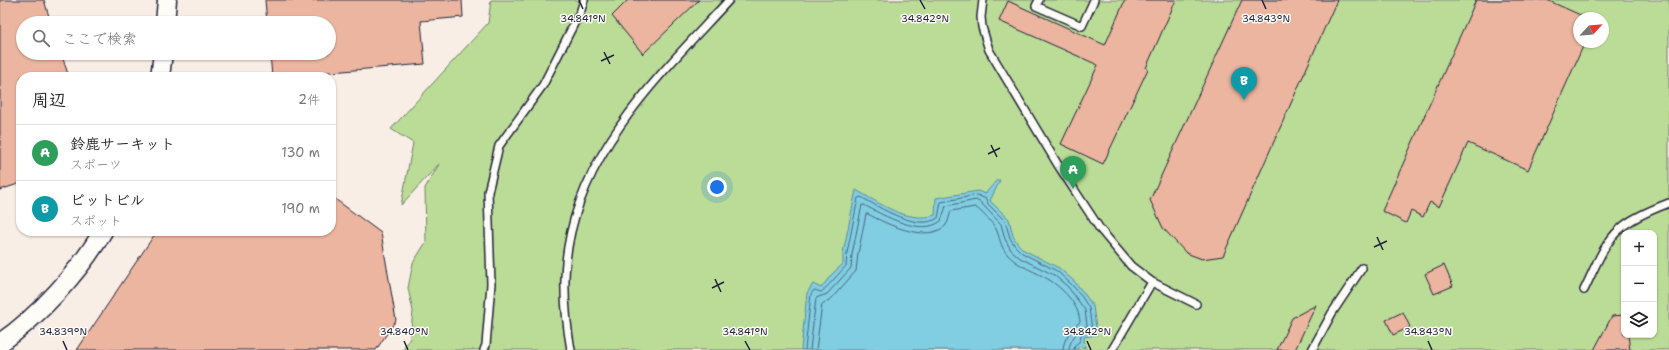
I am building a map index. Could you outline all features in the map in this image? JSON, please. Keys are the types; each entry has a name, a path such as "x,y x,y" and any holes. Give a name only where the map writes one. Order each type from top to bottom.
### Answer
{"street":[{"path":"165,16 166,0"},
{"path":"161,72 162,60"},
{"path":"0,343 27,321 51,297 79,266 100,236"}],"lane":[{"path":"484,350 486,345 491,284 488,192 499,146 543,85 581,10 584,0"},
{"path":"571,350 565,300 565,275 568,248 579,201 607,146 632,109 730,0"},
{"path":"983,0 980,17 989,50 1058,165 1100,228 1131,266 1152,282 1196,304"},
{"path":"1039,0 1036,6 1082,26 1094,0"},
{"path":"1584,290 1610,240 1620,228 1657,207 1669,203"},
{"path":"1312,350 1332,313 1362,268"},
{"path":"1112,350 1152,282"}],"green space":[{"path":"491,0 1669,0 1669,350 403,350 410,338 413,311 408,288 413,263 426,242 425,188 439,164 401,205 413,143 391,129 488,23"}],"water":[{"path":"1000,180 990,201 1009,219 1013,236 1018,244 1024,250 1059,268 1074,281 1093,306 1097,335 1084,337 1085,348 1079,346 1077,350 801,350 807,293 813,284 821,288 832,274 843,264 843,253 856,190 883,206 893,210 914,217 924,217 935,215 936,198 978,191 985,194 996,181"}],"building":[{"path":"0,0 44,0 49,16 16,16 16,60 63,60 67,72 16,72 16,185 0,190"},
{"path":"265,0 462,0 463,17 421,21 425,64 331,72 272,72 271,60 336,60 336,16 266,16"},
{"path":"628,0 699,0 643,54 612,16"},
{"path":"1125,0 1176,0 1146,68 1148,69 1103,164 1061,144 1098,65 999,21 1008,1 1105,45"},
{"path":"1242,0 1337,0 1223,256 1202,259 1186,253 1163,228 1150,200"},
{"path":"1476,0 1547,0 1574,12 1573,48 1582,48 1528,170 1468,143 1439,207 1430,202 1423,217 1411,211 1406,223 1382,211"},
{"path":"336,200 381,233 396,320 376,350 77,350 154,236 336,236"},
{"path":"1444,265 1453,286 1434,294 1425,274"},
{"path":"1316,305 1295,350 1277,350 1292,318"},
{"path":"1403,312 1410,327 1393,335 1386,320"},
{"path":"1621,315 1621,338 1628,338 1630,350 1594,350 1612,316"}],"place":[{"name":"ピットビル","path":"1244,100"},
{"name":"鈴鹿サーキット","path":"1073,189"}]}
